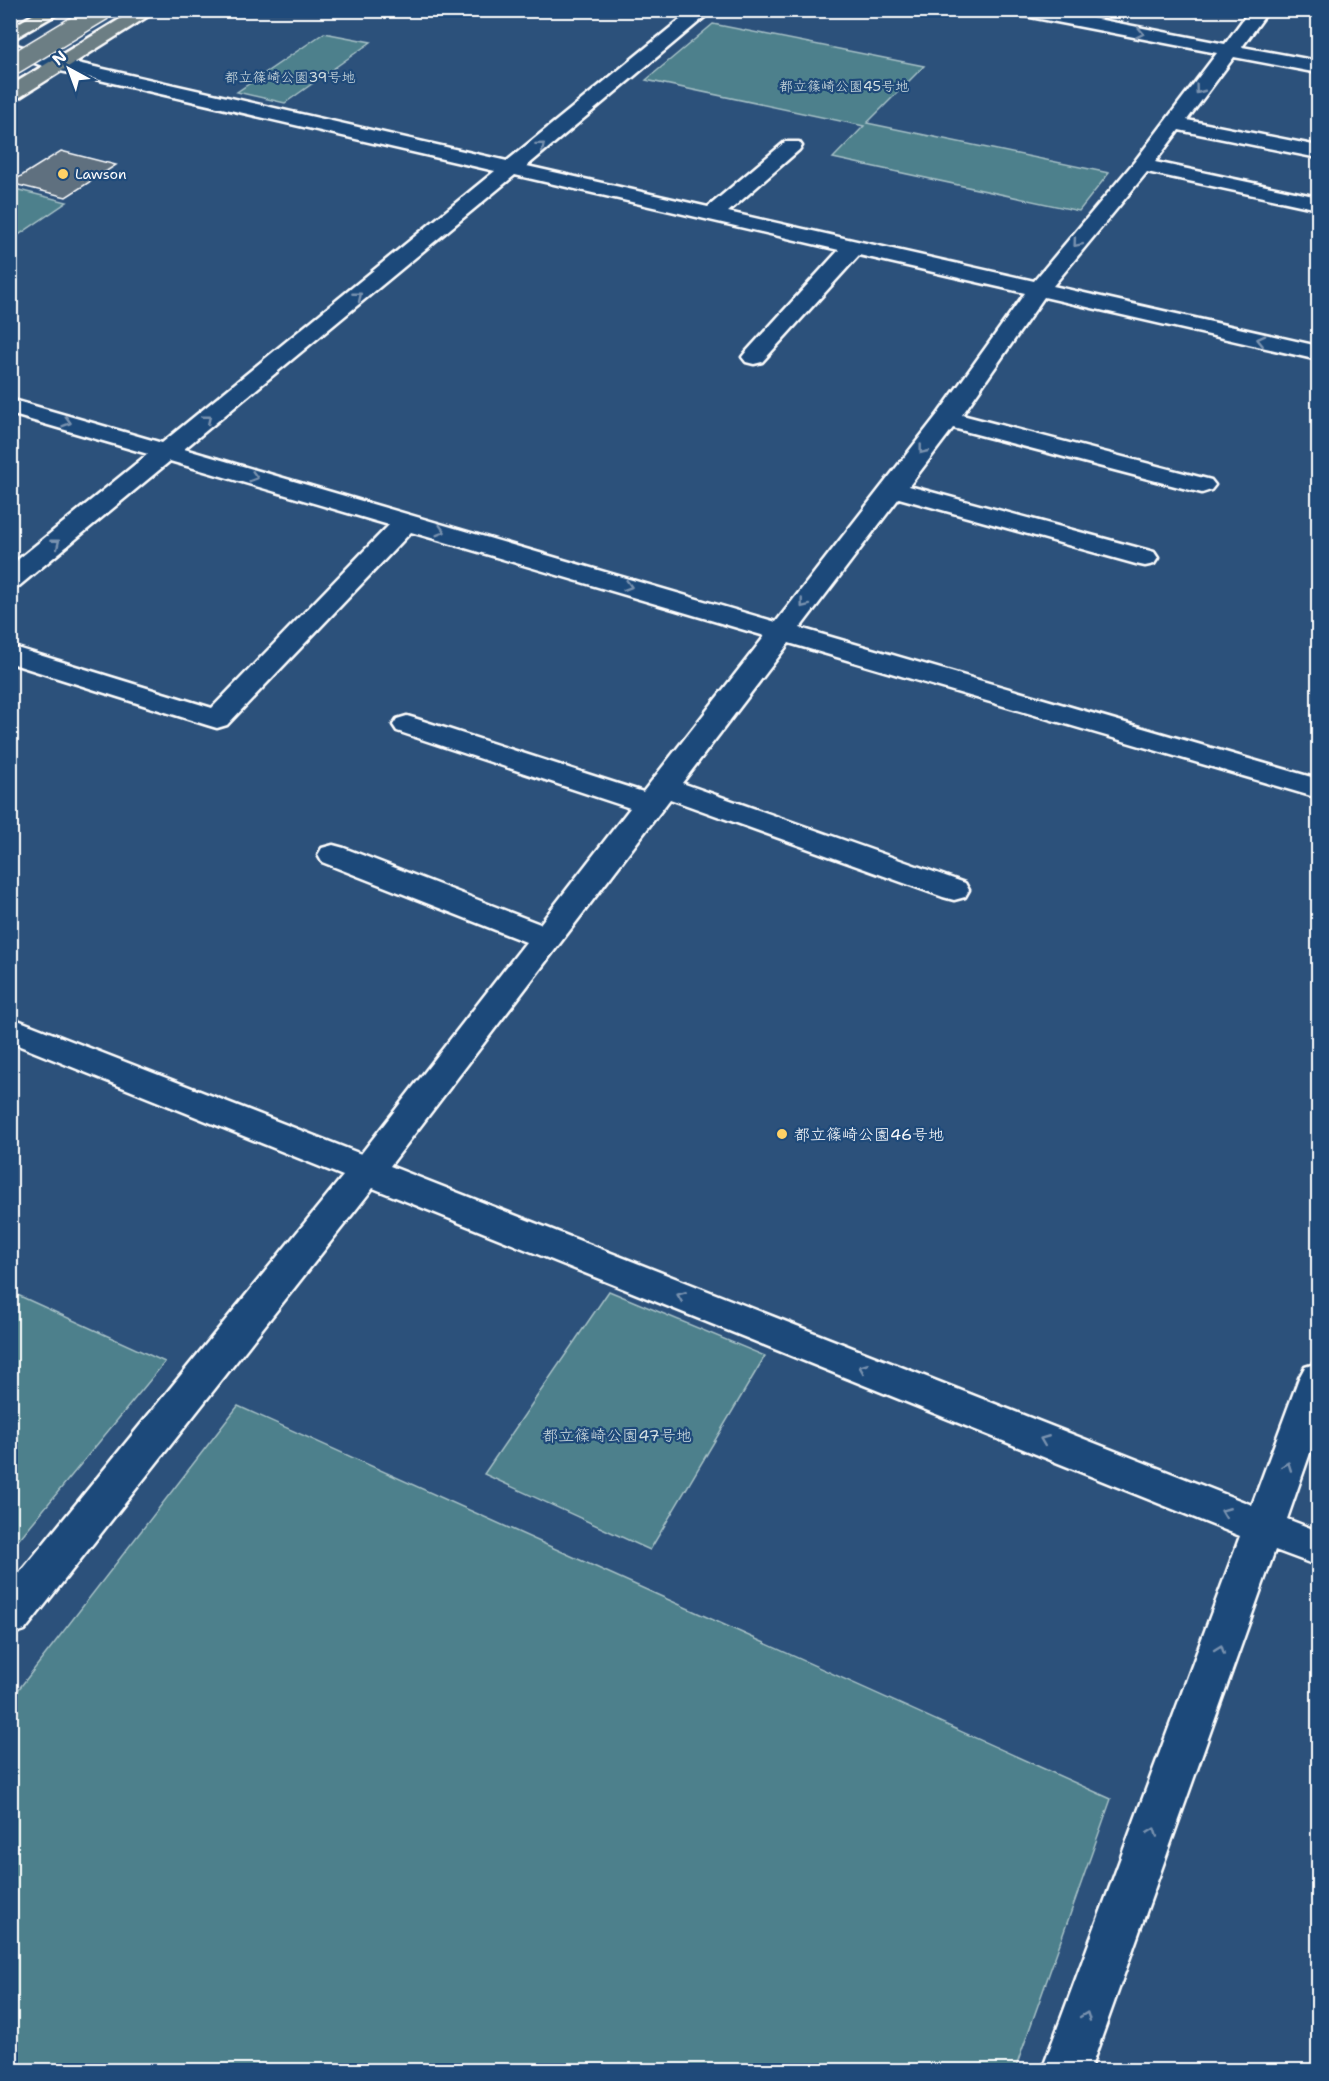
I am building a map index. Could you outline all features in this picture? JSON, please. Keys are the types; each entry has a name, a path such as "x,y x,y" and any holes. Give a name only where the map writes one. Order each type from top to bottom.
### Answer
{"highway":[{"path":"10,36 54,10"},
{"path":"10,66 103,10"},
{"path":"10,95 149,10"}],"street":[{"path":"10,580 704,10"},
{"path":"1020,10 1318,67"},
{"path":"10,1617 367,1171 947,419 1039,289 1143,165 1260,10"},
{"path":"10,49 60,65 1318,353"},
{"path":"1174,123 1318,152"},
{"path":"713,214 792,146"},
{"path":"1143,165 1318,203"},
{"path":"754,357 855,246"},
{"path":"10,406 1318,789"},
{"path":"947,419 1202,485"},
{"path":"893,489 1145,558"},
{"path":"10,654 217,719 407,521"},
{"path":"407,725 656,795 954,890"},
{"path":"333,855 546,938"},
{"path":"10,1029 1318,1549"},
{"path":"1066,2070 1318,1378"}],"green space":[{"name":"都立篠崎公園45号地","path":"713,24 924,66 867,123 1109,173 1079,211 833,158 864,126 646,80"},
{"name":"都立篠崎公園39号地","path":"324,33 371,42 285,103 237,92"},
{"path":"11,188 67,202 11,240"},
{"name":"都立篠崎公園47号地","path":"609,1291 765,1356 650,1550 484,1474"},
{"path":"10,1292 165,1362 11,1549"},
{"path":"238,1406 1111,1799 1015,2070 11,2070 11,1699"}],"building":[{"name":"Lawson","path":"61,151 116,165 66,197 10,183"}],"place":[{"name":"Lawson","path":"63,174"},
{"name":"都立篠崎公園46号地","path":"782,1134"}]}
